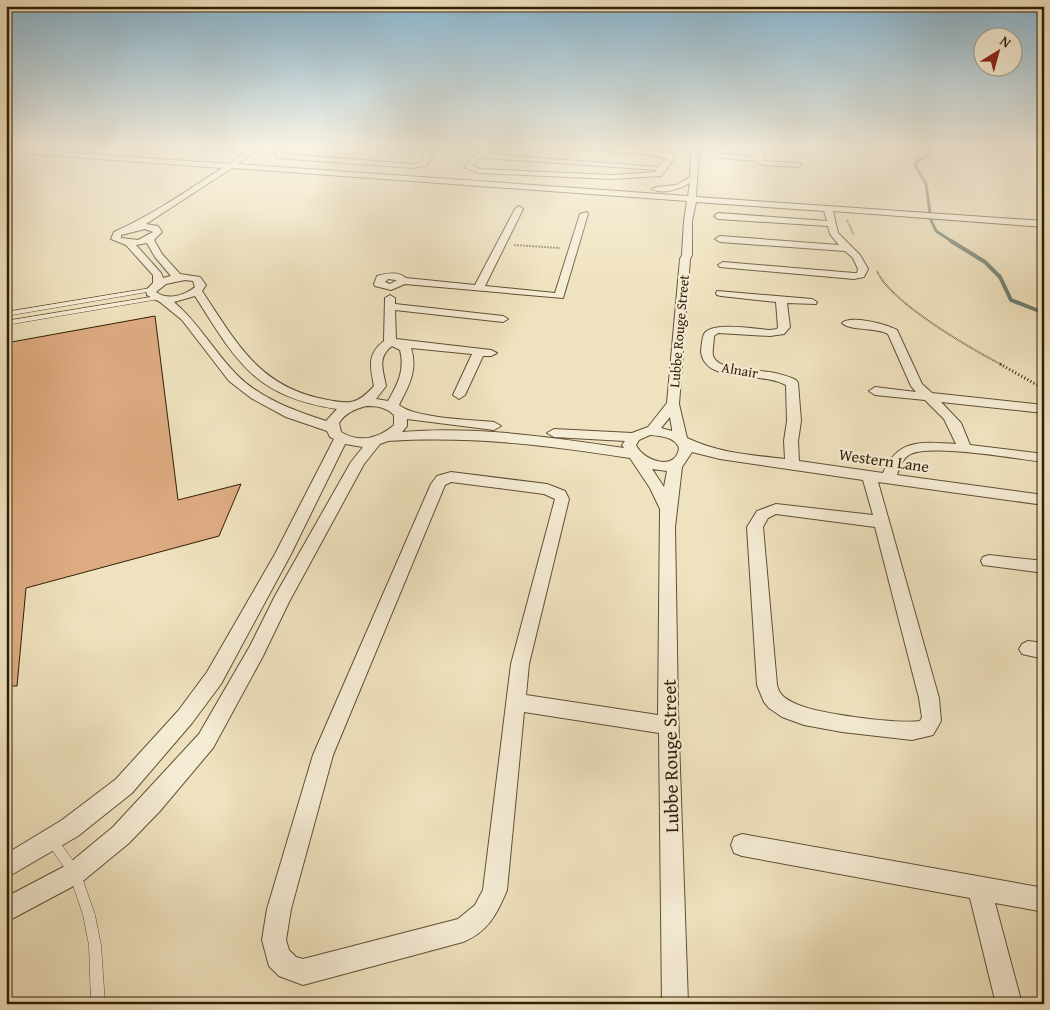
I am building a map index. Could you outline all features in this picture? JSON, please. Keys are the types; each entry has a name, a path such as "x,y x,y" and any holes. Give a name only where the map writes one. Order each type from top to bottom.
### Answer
{"street":[{"path":"132,228 190,193"},
{"path":"619,193 1044,224"},
{"path":"654,193 690,198"},
{"path":"690,193 690,198"},
{"path":"690,193 690,198"},
{"path":"644,195 674,201 682,206 685,213"},
{"name":"Lubbe Rouge Street","path":"685,259 682,254 685,213 690,198"},
{"name":"Lubbe Rouge Street","path":"681,440 673,404 685,259 687,255 690,198"},
{"path":"478,289 519,209"},
{"path":"724,265 854,276 861,275 863,270 862,264 836,237 831,224 831,209"},
{"path":"155,228 164,210"},
{"path":"390,342 389,306 391,287 381,285 379,280 391,276 401,278 403,282 559,296 584,214"},
{"path":"718,216 831,224"},
{"path":"145,226 155,228 158,232 149,239 129,243 118,241 115,237 120,232 132,228 145,226"},
{"path":"149,239 158,255 178,278"},
{"path":"720,239 848,248"},
{"path":"129,243 158,275 157,293"},
{"path":"178,278 196,280 201,284 197,291 185,296 157,293 178,278"},
{"path":"197,291 246,364 261,376 289,394 311,402 348,407"},
{"path":"157,293 186,318 233,378 255,395 291,414 358,443 423,433 466,434 584,446 636,457 658,466 679,461 686,453 686,447 681,440 667,433 654,431 639,433 630,442 630,448 636,457"},
{"path":"721,293 812,302"},
{"name":"Alnair","path":"781,299 784,326 780,332 716,330 709,335 707,355 711,363 724,370 778,377 792,383 794,421 791,441 792,466"},
{"path":"389,306 503,319"},
{"path":"848,323 883,327 893,332 917,386 944,409 954,423 965,449"},
{"path":"6,910 75,873 121,835 152,803 206,741 257,651 281,601 358,462 381,439 400,426 402,420 396,409 408,375 410,362 405,348 390,342"},
{"path":"366,402 380,386 375,358 378,350 390,342 485,353 459,395"},
{"path":"875,391 1044,409"},
{"path":"6,867 70,828 124,786 185,717 214,678 283,554 337,433 335,417 348,407 366,402 375,402 415,417 542,432 633,437"},
{"name":"Lubbe Rouge Street","path":"654,431 655,426 673,404"},
{"name":"Western Lane","path":"681,440 700,450 720,455 1044,500"},
{"path":"888,478 899,455 907,451 933,447 1044,458"},
{"name":"Western Lane","path":"679,461 720,455"},
{"name":"Lubbe Rouge Street","path":"636,457 657,487 668,509"},
{"name":"Lubbe Rouge Street","path":"675,1004 668,726 668,509 679,461"},
{"path":"451,476 547,488 560,494 562,499 520,664 515,702 495,890 488,907 478,922 463,930 303,972 288,967 278,958 274,940 279,908 323,755 438,484 442,479 451,476"},
{"path":"869,476 882,522 932,712 930,726 922,731 804,718 777,704 770,695 767,685 755,526 757,518 765,511 776,509 882,522"},
{"path":"989,561 1044,567"},
{"path":"515,702 668,726"},
{"path":"742,845 1044,900"},
{"path":"979,888 1009,1004"}],"lane":[{"path":"6,314 157,293"},
{"path":"6,323 157,293"},
{"path":"52,840 75,873 91,922 98,1004"}],"path":[{"path":"831,209 846,215 854,236"},
{"path":"501,243 573,250"},
{"path":"874,264 881,280 892,293 965,345 1044,389"}],"building":[{"path":"155,316 178,500 241,484 219,536 26,588 17,686 6,686 6,343"}],"waterway":[{"path":"927,193 931,220 936,231 953,242"},
{"path":"951,241 985,262 1000,277 1011,300 1044,313"}]}
